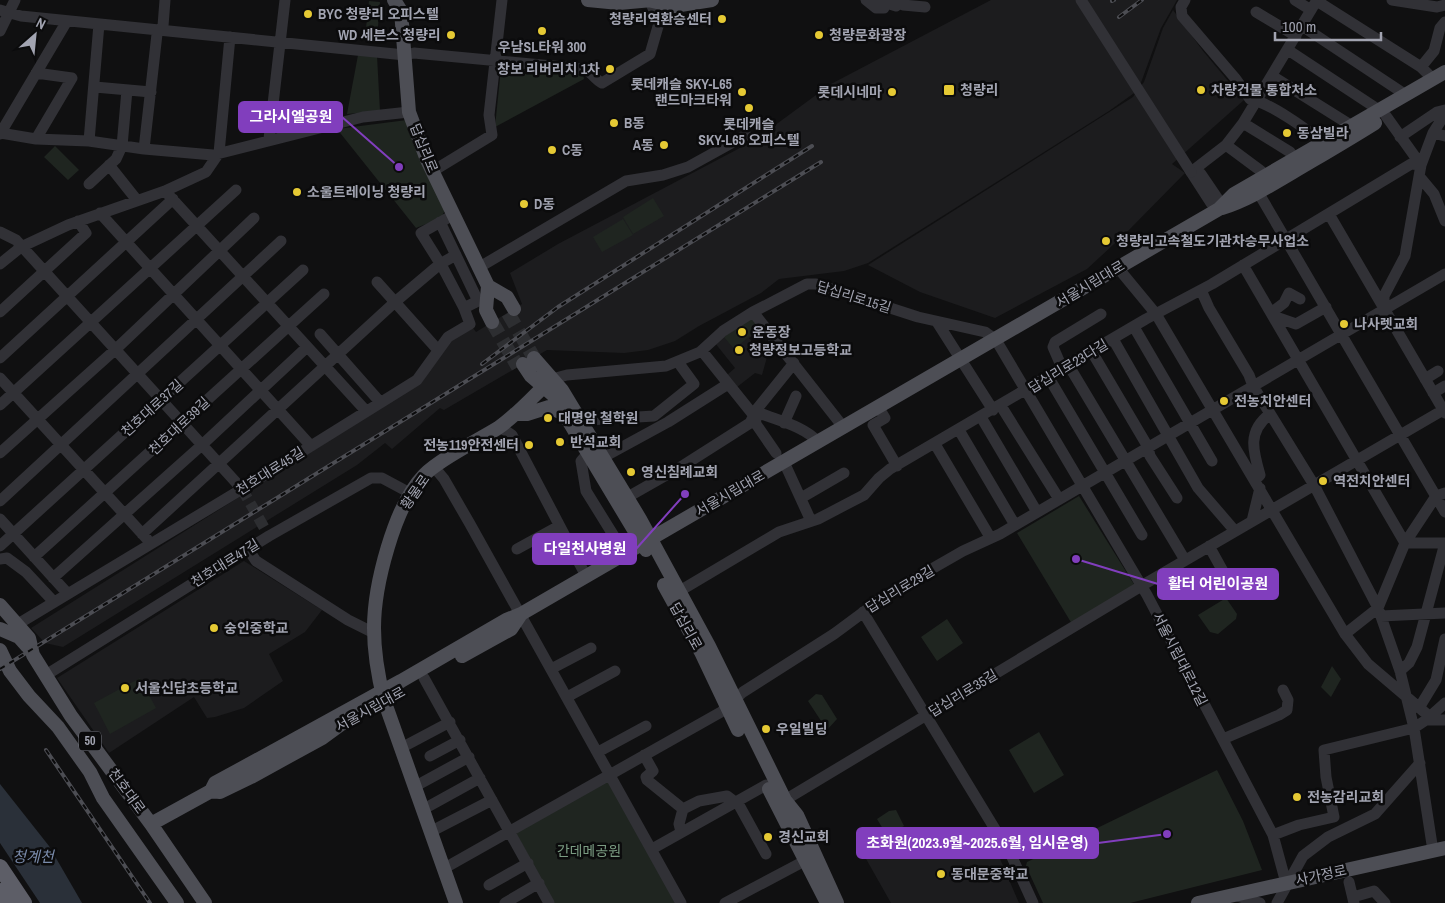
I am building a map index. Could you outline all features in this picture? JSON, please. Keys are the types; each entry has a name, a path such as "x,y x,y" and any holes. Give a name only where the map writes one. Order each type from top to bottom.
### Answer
{"highway":[{"path":"0,867 24,903"},
{"path":"0,891 8,903"}],"main road":[{"name":"답십리로","path":"394,0 401,11 409,112 432,171 478,268 488,294 503,316 507,297 488,294"},
{"path":"588,0 619,3 650,0 674,6 712,0"},
{"name":"서울시립대로","path":"151,824 212,791 215,783 383,695 506,620 521,614 646,541 780,457 818,442 844,428 1219,209 1239,203 1327,154 1406,95 1441,78"},
{"name":"서울시립대로","path":"1219,209 1234,194 1352,126 1382,113 1441,78"},
{"name":"답십리로","path":"826,903 810,858 796,815 784,800 731,703 646,541 626,498 562,390 548,383 529,381 529,361 548,383 553,395 588,453 646,541 678,592 709,646 731,703 766,785 810,858 837,903"},
{"path":"529,381 518,411 527,414 549,407 565,415"},
{"name":"황물로","path":"456,903 414,788 383,695 378,673 374,633 375,609 386,559 399,514 410,493 423,476 434,467 500,427 548,383"},
{"name":"천호대로","path":"0,605 29,638 33,655 71,716 151,824 205,903"},
{"name":"서울시립대로","path":"383,695 424,678 511,629 521,614"},
{"path":"0,629 19,637 33,655"},
{"name":"천호대로","path":"0,650 10,670 29,696 58,727 90,772 103,798 177,903"},
{"path":"0,670 7,682 29,696"},
{"name":"사가정로","path":"1198,903 1439,849"}],"street":[{"path":"0,31 5,12 15,0"},
{"path":"144,149 157,34 161,30 165,0"},
{"path":"269,140 285,0"},
{"path":"432,171 492,135 489,115 502,0"},
{"path":"5,12 99,24 404,55 414,53 584,69 591,72 596,80 602,84 649,55 659,23 650,0"},
{"path":"860,0 870,10 878,4"},
{"path":"866,0 878,4 891,3 925,7"},
{"path":"1080,0 1194,170"},
{"path":"1088,0 1194,170 1211,203 1219,209"},
{"path":"1185,0 1181,7 1182,16 1236,78 1250,99 1257,100 1314,136 1321,144"},
{"path":"1294,0 1315,4 1441,78"},
{"path":"1392,0 1437,7 1444,3"},
{"path":"1421,67 1434,51 1440,28 1445,22 1442,12 1444,3"},
{"path":"1194,170 1226,145 1243,123 1315,4"},
{"path":"1256,12 1299,31 1406,95"},
{"path":"66,20 0,133 36,139 88,141 144,149 213,155 363,117 409,112"},
{"path":"88,141 95,87 99,24"},
{"path":"0,358 126,242 169,195 206,172 219,153 230,37"},
{"path":"1288,50 1382,113 1400,137 1434,194 1444,216"},
{"path":"36,73 72,78 36,139"},
{"path":"1272,76 1352,126"},
{"path":"95,87 151,92"},
{"path":"89,184 116,159 122,146 127,90"},
{"path":"1400,137 1436,112 1445,110"},
{"path":"1384,309 1384,296 1404,256 1420,171 1433,134 1445,114"},
{"path":"1243,123 1290,152 1295,159"},
{"path":"1433,134 1445,136"},
{"path":"478,268 626,181 663,175 688,167 746,135"},
{"path":"1226,145 1261,171"},
{"name":"답십리로23다길","path":"678,592 779,532 810,521 864,495 879,478 897,466 1156,314 1201,290 1411,164 1420,171"},
{"path":"108,165 136,200"},
{"path":"0,405 236,190"},
{"path":"1258,192 1399,434 1440,494 1445,512"},
{"path":"0,264 21,247 78,221 136,200 169,195"},
{"path":"169,195 366,412"},
{"path":"100,213 262,389 311,446"},
{"path":"1329,214 1444,410"},
{"path":"440,222 456,255 488,294 464,308 421,233 440,222 453,215"},
{"path":"0,454 116,349 254,218"},
{"path":"0,312 86,233 78,221"},
{"path":"0,232 16,240 242,489"},
{"path":"0,501 198,320 281,241"},
{"path":"142,534 396,302 440,264 456,255"},
{"path":"1243,265 1405,544"},
{"path":"1118,268 1156,314 1345,634 1368,664 1420,708 1428,718 1445,720"},
{"name":"천호대로37길","path":"0,546 302,270"},
{"name":"답십리로29길","path":"443,869 722,712 743,692 834,634 888,594 1015,525 1445,274"},
{"path":"377,282 437,349"},
{"name":"답십리로15길","path":"548,383 567,376 666,366 678,362 702,351 722,331 753,312 798,288 816,284 937,322 985,332 996,340"},
{"path":"1201,290 1209,308 1249,374 1253,386 1314,484 1379,612 1400,671 1439,849"},
{"name":"천호대로39길","path":"34,557 106,494 324,294"},
{"path":"1272,315 1284,303 1289,294 1300,299"},
{"path":"1272,315 1296,324 1326,306"},
{"name":"천호대로45길","path":"18,624 242,489 420,377 437,349 448,337 470,324 464,308"},
{"path":"753,312 844,428"},
{"path":"1101,314 1054,342 1054,347 1126,460 1185,560"},
{"path":"937,322 1059,499"},
{"path":"1134,327 1212,461"},
{"path":"320,334 380,402"},
{"path":"1113,339 1169,434 1198,488 1235,531"},
{"name":"서울시립대로12길","path":"996,340 1024,391 1141,586 1273,835 1286,883"},
{"path":"53,578 203,444 307,347"},
{"path":"702,351 754,417 756,424 780,457 802,498 810,521"},
{"path":"1092,352 1148,447 1150,456 1177,498"},
{"path":"582,424 588,420 654,416 694,384 678,362"},
{"path":"626,498 684,465 750,423 757,410 794,363"},
{"path":"1425,379 1438,371"},
{"path":"0,378 152,544"},
{"path":"1049,378 1142,535"},
{"path":"602,458 668,422 728,384"},
{"path":"1433,393 1445,386"},
{"path":"784,422 796,396"},
{"path":"879,408 885,418 873,425 897,466"},
{"name":"답십리로35길","path":"784,800 1185,560 1399,434 1444,410"},
{"path":"754,417 762,414 784,422 807,432 818,442"},
{"path":"1252,521 1260,475 1253,444 1256,428 1270,414"},
{"path":"981,417 1037,512"},
{"path":"500,427 512,435 586,576"},
{"path":"959,430 1015,525"},
{"path":"935,444 990,537"},
{"path":"588,453 581,461 586,491 617,541 620,543 646,541"},
{"path":"434,467 444,479 521,614 681,903"},
{"path":"802,498 844,473"},
{"name":"천호대로47길","path":"46,675 248,549 371,478 382,478 410,493"},
{"path":"1345,634 1379,612 1405,544 1440,494"},
{"path":"0,519 68,594"},
{"path":"517,549 559,526"},
{"path":"1400,671 1409,663 1417,647 1445,543 1405,544"},
{"path":"1210,546 1235,593"},
{"path":"248,549 256,561 348,620 374,633"},
{"path":"0,559 7,558 26,572 54,602"},
{"path":"863,612 1012,857 1033,903"},
{"path":"1379,612 1426,615 1445,613"},
{"path":"1420,708 1436,680 1445,639"},
{"path":"552,669 591,648"},
{"path":"567,697 615,671"},
{"path":"424,678 550,903"},
{"path":"1222,739 1287,710 1288,700 1283,690"},
{"path":"1273,835 1299,825 1334,817 1326,777 1324,750 1414,728 1445,703"},
{"path":"401,748 450,722"},
{"path":"598,752 646,726"},
{"path":"430,756 460,740"},
{"path":"644,755 653,771 646,776 647,780 683,809"},
{"path":"414,788 469,757"},
{"path":"1277,903 1286,883 1303,856 1328,837 1375,814 1420,763"},
{"path":"422,810 480,778"},
{"path":"652,849 766,785"},
{"path":"681,832 679,824 683,809 699,801 727,796 739,804 766,854"},
{"path":"430,832 492,800"},
{"path":"725,903 810,858"},
{"path":"489,885 528,863"},
{"path":"1350,882 1353,900 1374,891 1385,903"},
{"path":"505,903 539,883"},
{"path":"1234,895 1260,903"}],"shaded area":[{"path":"991,0 1177,0 1161,28 1139,88 1144,82 1163,28 1173,10 1203,51 1244,100 1172,164 1185,173 1127,232 1087,269 995,318 920,292 868,265 1133,97 1137,91 1109,111 868,263 844,271 779,279 761,293 675,341 648,350 624,353 547,350 444,410 440,408 392,449 385,443 357,465 63,647 45,643 31,628 422,382 449,339 473,328 476,332 522,304 510,273 558,244 755,140 831,84"},
{"name":"청량정보고등학교","path":"752,315 763,328 749,338 763,356 767,357 762,375 755,373 737,387 727,375 735,368 715,343"},
{"path":"244,561 322,610 305,632 269,654 283,681 244,708 215,717 207,718 194,697 109,753 57,678"},
{"name":"동대문중학교","path":"876,835 941,848 971,839 995,847 1019,903 891,903 861,850"}],"green space":[{"path":"369,1 380,2 377,39 365,37"},
{"path":"358,55 377,56 380,111 347,114"},
{"path":"501,68 583,74 584,79 495,127"},
{"path":"407,120 447,206 441,218 416,228 337,129"},
{"path":"55,146 79,170 68,180 44,157"},
{"path":"653,198 664,216 633,234 623,217"},
{"path":"623,219 633,235 602,252 593,237"},
{"name":"운동장","path":"751,316 760,328 734,349 724,337"},
{"path":"1079,496 1135,586 1072,624 1017,533"},
{"path":"1226,598 1237,614 1236,619 1218,634 1210,632 1198,615"},
{"path":"947,619 963,643 937,661 921,637"},
{"path":"1332,666 1341,679 1331,697 1321,687"},
{"path":"140,678 156,708 110,734 94,703"},
{"path":"816,694 822,695 837,719 827,730 808,701"},
{"path":"1039,732 1064,775 1034,793 1009,750"},
{"path":"1217,770 1243,821 1262,870 1130,903 1043,903 1026,866 1027,862"},
{"name":"간데메공원","path":"610,780 678,903 554,903 515,831"},
{"path":"896,810 904,826 891,834 886,834 877,819 889,811"}],"water":[{"name":"청계천","path":"0,784 49,846 82,903 40,903 0,843"}],"tunnel":[{"path":"508,313 534,358"},
{"path":"492,322 518,367"},
{"path":"242,489 269,536"}],"railway":[{"path":"1119,17 1142,0"},
{"path":"482,364 558,307 812,146"},
{"path":"0,669 821,162"},
{"path":"46,750 150,903"}],"place":[{"name":"BYC 청량리 오피스텔","path":"308,14"},
{"name":"청량리역환승센터","path":"722,19"},
{"name":"우남SL타워 300","path":"542,31"},
{"name":"WD 세븐스 청량리","path":"451,35"},
{"name":"청량문화광장","path":"819,35"},
{"name":"창보 리버리치 1차","path":"610,69"},
{"name":"청량리","path":"949,90"},
{"name":"차량건물 통합처소","path":"1201,90"},
{"name":"롯데캐슬 SKY-L65 랜드마크타워","path":"742,92"},
{"name":"롯데시네마","path":"892,92"},
{"name":"롯데캐슬 SKY-L65 오피스텔","path":"749,108"},
{"name":"B동","path":"614,123"},
{"name":"동삼빌라","path":"1287,133"},
{"name":"A동","path":"664,145"},
{"name":"C동","path":"552,150"},
{"name":"그라시엘공원","path":"399,167"},
{"name":"소울트레이닝 청량리","path":"297,192"},
{"name":"D동","path":"524,204"},
{"name":"청량리고속철도기관차승무사업소","path":"1106,241"},
{"name":"나사렛교회","path":"1344,324"},
{"name":"운동장","path":"742,332"},
{"name":"청량정보고등학교","path":"739,350"},
{"name":"전농치안센터","path":"1224,401"},
{"name":"대명암 철학원","path":"548,418"},
{"name":"반석교회","path":"560,442"},
{"name":"전농119안전센터","path":"529,445"},
{"name":"영신침례교회","path":"631,472"},
{"name":"역전치안센터","path":"1323,481"},
{"name":"다일천사병원","path":"685,494"},
{"name":"활터 어린이공원","path":"1076,559"},
{"name":"숭인중학교","path":"214,628"},
{"name":"서울신답초등학교","path":"125,688"},
{"name":"우일빌딩","path":"766,729"},
{"name":"전농감리교회","path":"1297,797"},
{"name":"초화원(2023.9월~2025.6월, 임시운영)","path":"1167,834"},
{"name":"경신교회","path":"768,837"},
{"name":"동대문중학교","path":"941,874"}]}
